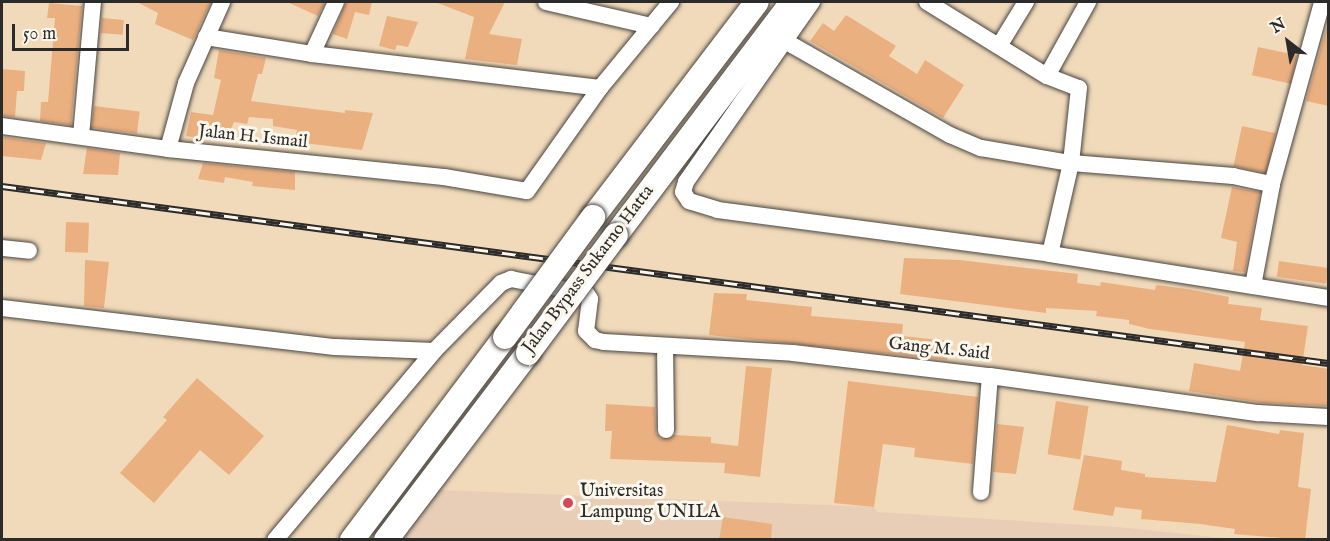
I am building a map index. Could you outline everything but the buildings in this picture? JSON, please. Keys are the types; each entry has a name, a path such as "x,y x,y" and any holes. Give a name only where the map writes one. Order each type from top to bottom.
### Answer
{"highway":[{"name":"Jalan Bypass Sukarno Hatta","path":"352,540 757,2"},
{"name":"Jalan Bypass Sukarno Hatta","path":"387,540 792,2"}],"street":[{"path":"81,136 93,2"},
{"path":"168,149 179,104 222,2"},
{"path":"312,54 336,2"},
{"path":"546,2 651,26"},
{"name":"Jalan H. Ismail","path":"2,126 168,149 444,177 527,192 535,185 600,88 671,2"},
{"path":"812,2 686,182 683,192 689,201 718,210 1050,254 1329,298"},
{"path":"927,2 1047,76 1079,88 1071,163 1050,254"},
{"path":"999,46 1026,2"},
{"path":"1047,76 1088,2"},
{"path":"1253,286 1272,184 1322,2"},
{"path":"206,37 312,54 600,88"},
{"path":"786,41 950,135 981,148 1071,163 1233,176 1272,184"},
{"path":"2,248 29,251"},
{"name":"Gang M. Said","path":"434,351 506,280 587,294 590,299 586,331 595,340 793,353 990,375 1257,413 1329,417"},
{"path":"2,308 335,347 434,351"},
{"path":"665,346 666,430"},
{"path":"275,540 434,351"},
{"path":"981,492 990,375"}],"shaded area":[{"name":"Universitas Lampung UNILA","path":"439,490 874,507 877,512 1118,527 1233,539 399,540"}],"railway":[{"path":"2,186 1328,363"}],"place":[{"name":"Universitas Lampung UNILA","path":"568,503"}]}
